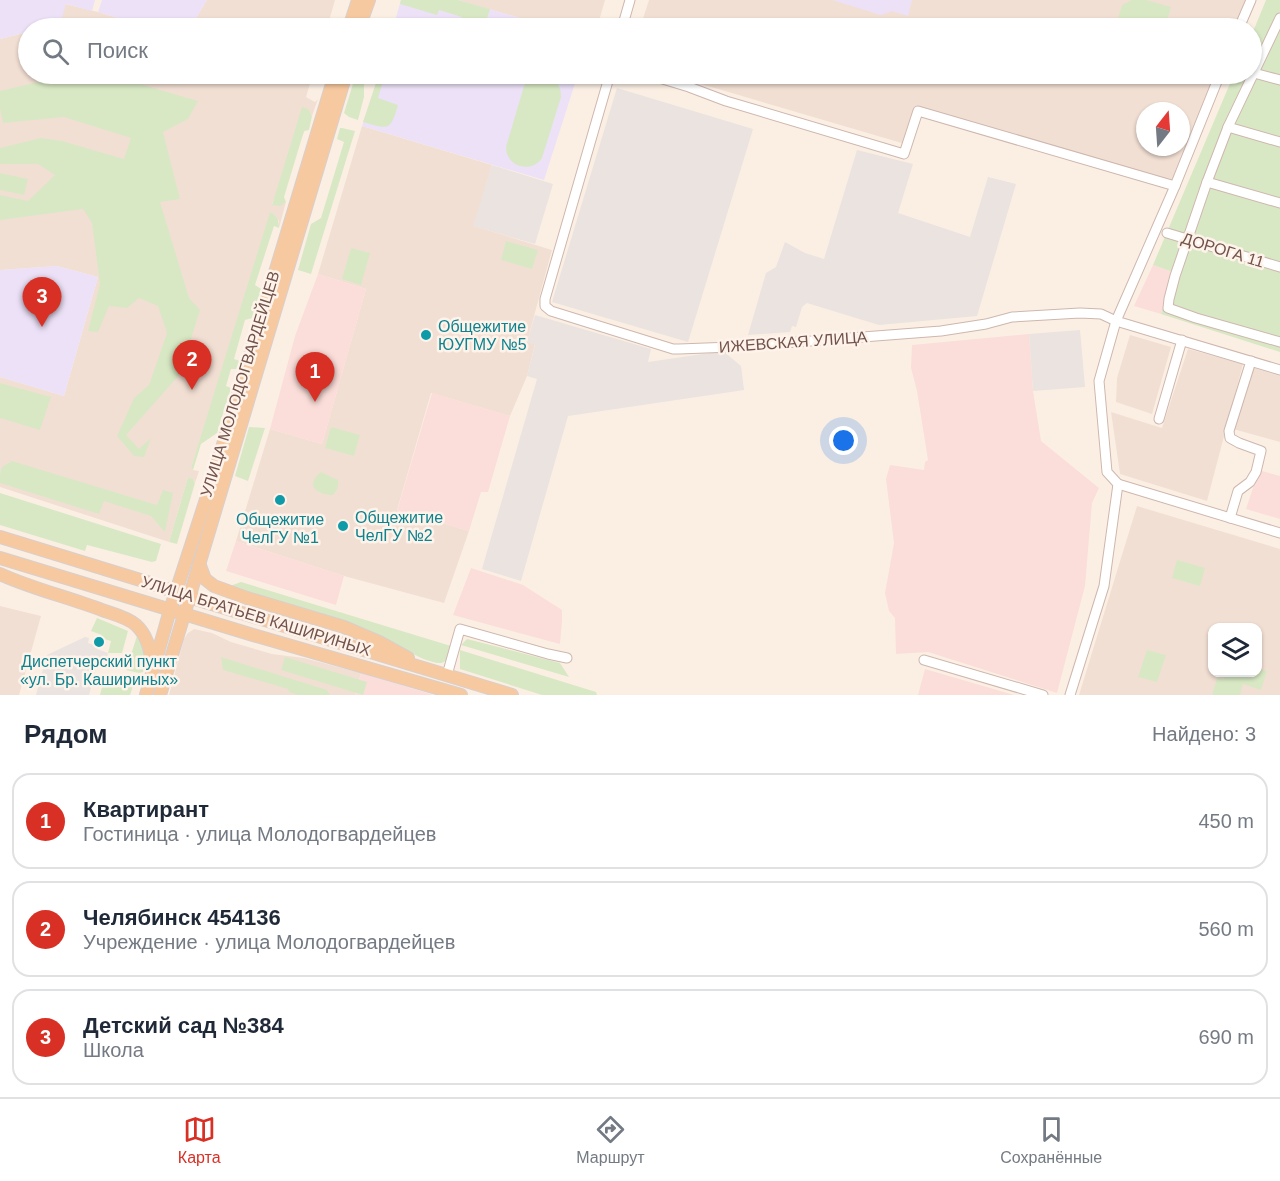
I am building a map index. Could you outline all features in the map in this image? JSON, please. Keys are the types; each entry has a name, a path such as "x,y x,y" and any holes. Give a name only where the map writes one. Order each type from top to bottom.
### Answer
{"main road":[{"path":"352,18 358,0"},
{"path":"363,18 369,0"},
{"name":"УЛИЦА МОЛОДОГВАРДЕЙЦЕВ","path":"146,695 332,84"},
{"name":"УЛИЦА МОЛОДОГВАРДЕЙЦЕВ","path":"160,695 343,84"},
{"name":"УЛИЦА БРАТЬЕВ КАШИРИНЫХ","path":"0,537 512,695"},
{"name":"УЛИЦА БРАТЬЕВ КАШИРИНЫХ","path":"0,558 461,695"},
{"path":"199,563 205,579 214,586 246,598 344,627 430,670"},
{"path":"0,574 132,622 148,643 153,667"}],"street":[{"path":"625,18 630,0"},
{"path":"1243,18 1251,0"},
{"path":"1262,56 1280,18"},
{"path":"1262,75 1280,80"},
{"name":"ИЖЕВСКАЯ УЛИЦА","path":"607,84 545,298 545,306 551,312 673,349 732,347 941,331 986,324 1012,317 1080,313 1101,315 1280,370"},
{"path":"679,84 726,101 904,154 918,111 1175,186"},
{"path":"1216,84 1175,186 1116,321 1099,381 1107,472 1118,484 1280,533"},
{"path":"1249,84 1228,127 1207,182 1175,276 1168,308 1280,342"},
{"path":"1228,127 1280,142"},
{"path":"1207,182 1280,203"},
{"name":"ДОРОГА 11","path":"1167,233 1280,267"},
{"path":"1159,419 1182,340"},
{"path":"1230,518 1238,491 1250,482 1256,472 1261,451 1230,438 1229,431 1251,361"},
{"path":"1070,695 1104,586 1118,484"},
{"path":"447,675 460,629 567,658"},
{"path":"924,660 1043,695"}],"shaded area":[{"path":"0,0 95,0 92,11 66,4 62,18 18,18 18,34 0,39"},
{"path":"102,0 207,0 196,18 118,18 98,12"},
{"path":"207,0 335,0 330,18 196,18"},
{"path":"401,0 458,0 520,18 396,18"},
{"path":"458,0 605,0 600,18 520,18"},
{"path":"649,0 1246,0 1238,18 643,18"},
{"path":"832,0 912,0 908,16 892,11 881,15"},
{"path":"65,4 118,18 61,18"},
{"path":"18,34 18,84 310,84 306,97 315,102 318,99 272,204 286,202 279,228 279,221 274,215 191,468 199,471 195,483 188,477 169,542 0,487 0,377 64,396 98,277 57,266 0,271 0,39"},
{"path":"376,84 575,84 544,180 362,126"},
{"path":"701,84 1212,84 1190,140 1190,102 1136,102 1136,156 1184,156 1176,176 1167,180 917,106 905,144"},
{"path":"617,88 753,129 688,342 552,302"},
{"path":"362,126 492,165 474,226 552,250 527,342 535,344 527,376 510,416 431,393 397,510 469,531 444,603 344,576 236,541 270,429 322,444 366,289 318,274"},
{"path":"857,150 913,164 898,213 970,237 988,177 1016,184 977,316 879,325 807,303 802,307 796,327 792,326 790,332 748,335 766,273 776,267 785,242 805,253 824,259"},
{"path":"492,165 553,184 535,244 473,226"},
{"path":"1153,265 1173,272 1161,314 1134,306"},
{"path":"57,266 98,277 64,396 0,377 0,270"},
{"path":"318,274 366,289 322,444 270,429 295,336"},
{"path":"535,315 651,349 648,362 723,351 741,366 744,390 568,416 521,581 482,569 537,379 527,376 535,345 527,342"},
{"path":"1080,330 1085,387 1033,391 1029,334"},
{"path":"1029,334 1033,391 1041,441 1099,488 1092,503 1085,586 1057,693 928,652 896,654 895,618 889,611 885,593 894,543 886,479 890,465 924,470 925,462 928,460 911,368 912,345"},
{"path":"1130,335 1171,347 1152,414 1116,402 1117,378"},
{"path":"1188,349 1243,364 1207,501 1120,474 1111,412 1162,428"},
{"path":"1251,367 1280,376 1280,442 1233,429"},
{"path":"432,393 510,416 488,492 481,492 469,531 397,511"},
{"path":"1259,470 1280,476 1280,519 1246,509"},
{"path":"1137,506 1280,549 1280,695 1079,695"},
{"path":"236,541 344,576 336,605 226,571"},
{"path":"471,568 523,585 562,610 560,644 453,615"},
{"path":"0,606 41,616 19,695 0,695"},
{"path":"194,629 272,654 304,658 361,673 355,695 169,695 184,639"},
{"path":"85,637 89,638 88,643 108,653 106,663 96,669 89,695 36,695 47,655"},
{"path":"925,669 1014,695 918,695"},
{"path":"361,673 434,695 355,695"}],"green space":[{"path":"401,0 458,0 490,9 487,18 462,18 439,10 437,15 400,4"},
{"path":"1132,0 1146,0 1171,7 1168,18 1118,18 1122,5"},
{"path":"1266,0 1280,0 1280,352 1161,314 1173,272 1153,265 1230,84 1262,84 1262,18 1259,18"},
{"path":"30,84 140,84 198,101 188,119 163,132 180,199 160,202 189,298 200,310 180,374 126,435 139,449 151,438 144,457 134,456 117,436 134,398 149,385 167,333 158,306 139,298 127,308 109,306 98,332 88,331 100,284 92,223 83,209 0,220 0,195 28,201 55,175 38,164 0,164 0,148 41,138 62,141 124,159 131,138 64,117 3,123 0,91"},
{"path":"353,84 364,84 364,97 358,120 344,113"},
{"path":"376,84 382,84 378,98 398,105 393,120 383,127 363,122"},
{"path":"526,84 558,84 561,97 542,158 532,166 526,167 510,159 506,147"},
{"path":"302,107 308,109 312,116 309,130 304,131 284,197 286,202 280,206 272,205"},
{"path":"340,128 355,131 311,274 298,270 311,224 321,218 344,142 337,139"},
{"path":"0,173 28,179 24,195 0,190"},
{"path":"270,212 277,218 279,228 274,226 255,285 261,289 252,318 245,320 234,359 240,361 237,369 231,369 226,386 231,388 217,433 201,444 193,470 191,468"},
{"path":"506,241 538,250 532,269 501,260"},
{"path":"351,248 370,253 361,285 342,279"},
{"path":"0,383 51,397 40,430 0,418"},
{"path":"249,427 265,428 248,481 235,476"},
{"path":"331,427 360,435 354,456 325,448"},
{"path":"12,461 157,505 163,490 173,493 165,532 151,516 104,501 99,514 0,483 2,467"},
{"path":"321,472 338,480 333,495 318,491 313,485 313,481"},
{"path":"188,477 195,483 177,544 169,542"},
{"path":"0,493 161,544 156,561 152,562 87,545 85,551 0,525"},
{"path":"1177,560 1205,568 1200,586 1172,578"},
{"path":"241,582 451,646 449,654 442,663 426,660 388,641 230,586"},
{"path":"97,618 128,631 122,653 108,653 111,641 91,631"},
{"path":"137,636 144,658 143,672 139,673 126,670"},
{"path":"467,639 560,663 569,677 461,645"},
{"path":"460,650 596,692 597,695 542,695 460,669"},
{"path":"1147,650 1166,655 1157,682 1138,677"},
{"path":"221,657 327,690 330,695 298,695 289,692 288,689 223,670"},
{"path":"285,657 367,682 363,695 281,670"},
{"path":"1262,670 1267,671 1261,690 1243,684 1240,695 1212,695 1217,678 1224,679 1225,677 1262,677"},
{"path":"104,679 133,686 130,695 100,695"}],"place":[{"name":"Детский сад №384","path":"42,327"},
{"name":"Общежитие ЮУГМУ №5","path":"426,335"},
{"name":"Челябинск 454136","path":"192,390"},
{"name":"Квартирант","path":"315,402"},
{"name":"Общежитие ЧелГУ №1","path":"280,500"},
{"name":"Общежитие ЧелГУ №2","path":"343,526"},
{"name":"Диспетчерский пункт «ул. Бр. Кашириных»","path":"99,642"}]}
